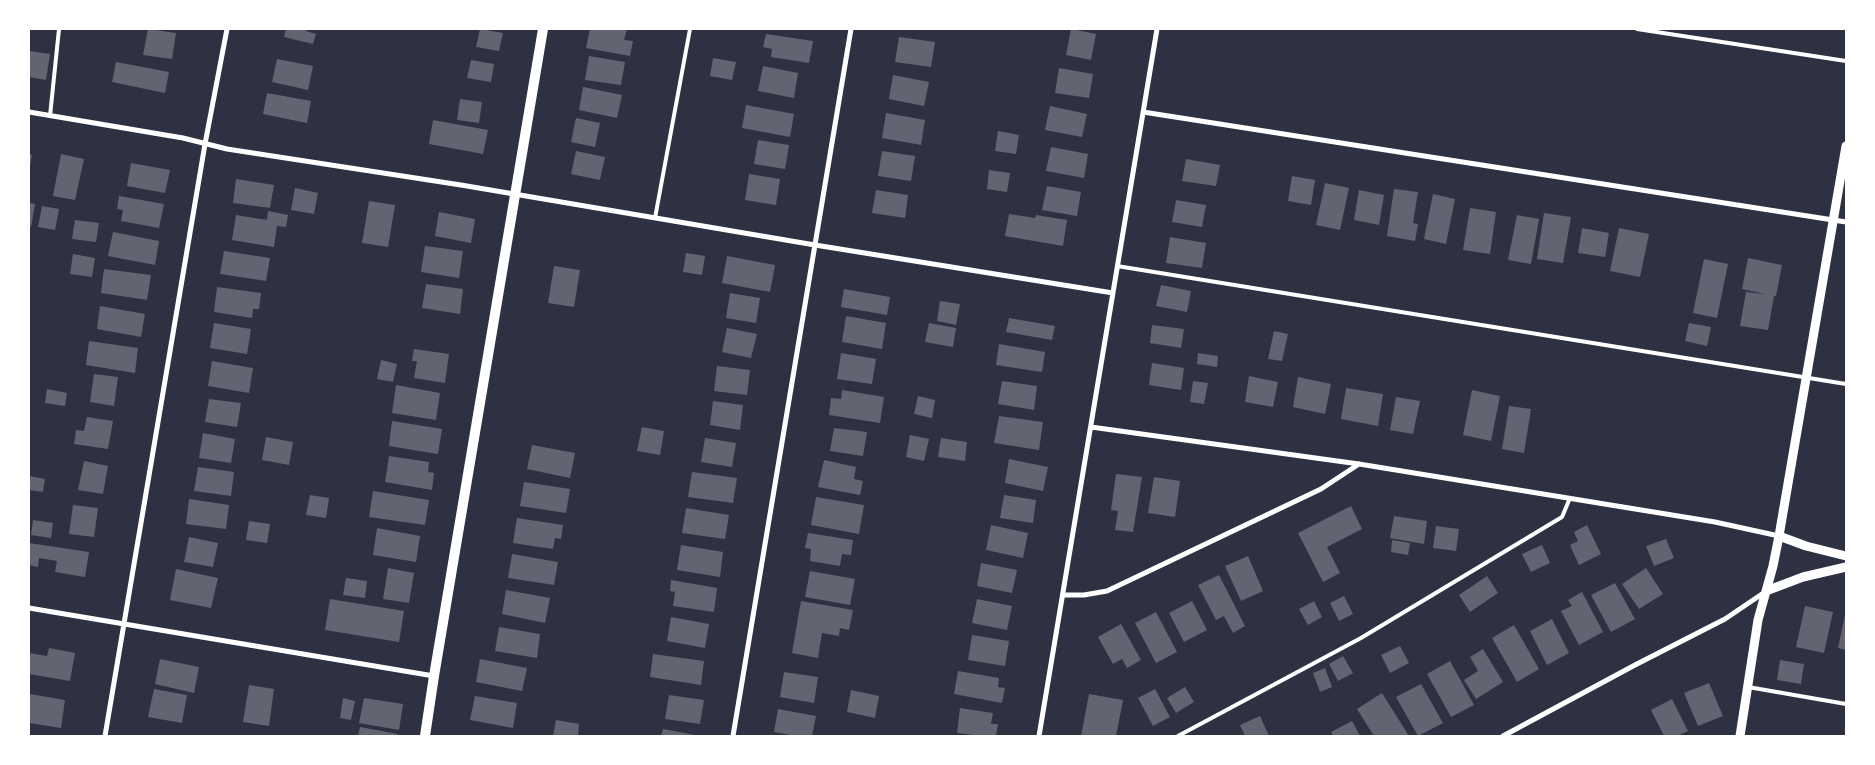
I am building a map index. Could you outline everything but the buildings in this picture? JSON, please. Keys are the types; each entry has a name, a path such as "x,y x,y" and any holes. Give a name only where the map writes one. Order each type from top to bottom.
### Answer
{"main road":[{"path":"426,736 434,676 543,29"}],"street":[{"path":"105,736 205,144 227,29"},
{"path":"733,736 852,29"},
{"path":"1039,736 1157,29"},
{"path":"29,112 183,138 227,149 1113,293"},
{"path":"1143,112 1846,222"},
{"path":"1740,736 1758,620 1779,536 1846,146"},
{"path":"1091,426 1359,464 1715,522 1779,536 1806,546 1846,556"},
{"path":"1063,595 1084,595 1107,591 1321,489 1359,464"},
{"path":"1503,736 1725,619 1766,591 1803,577 1846,568"},
{"path":"29,608 434,676"}],"lane":[{"path":"50,116 59,29"},
{"path":"655,218 690,29"},
{"path":"1637,29 1846,61"},
{"path":"1117,266 1846,384"},
{"path":"1178,736 1361,638 1562,517 1570,498"},
{"path":"1748,687 1846,704"}]}
